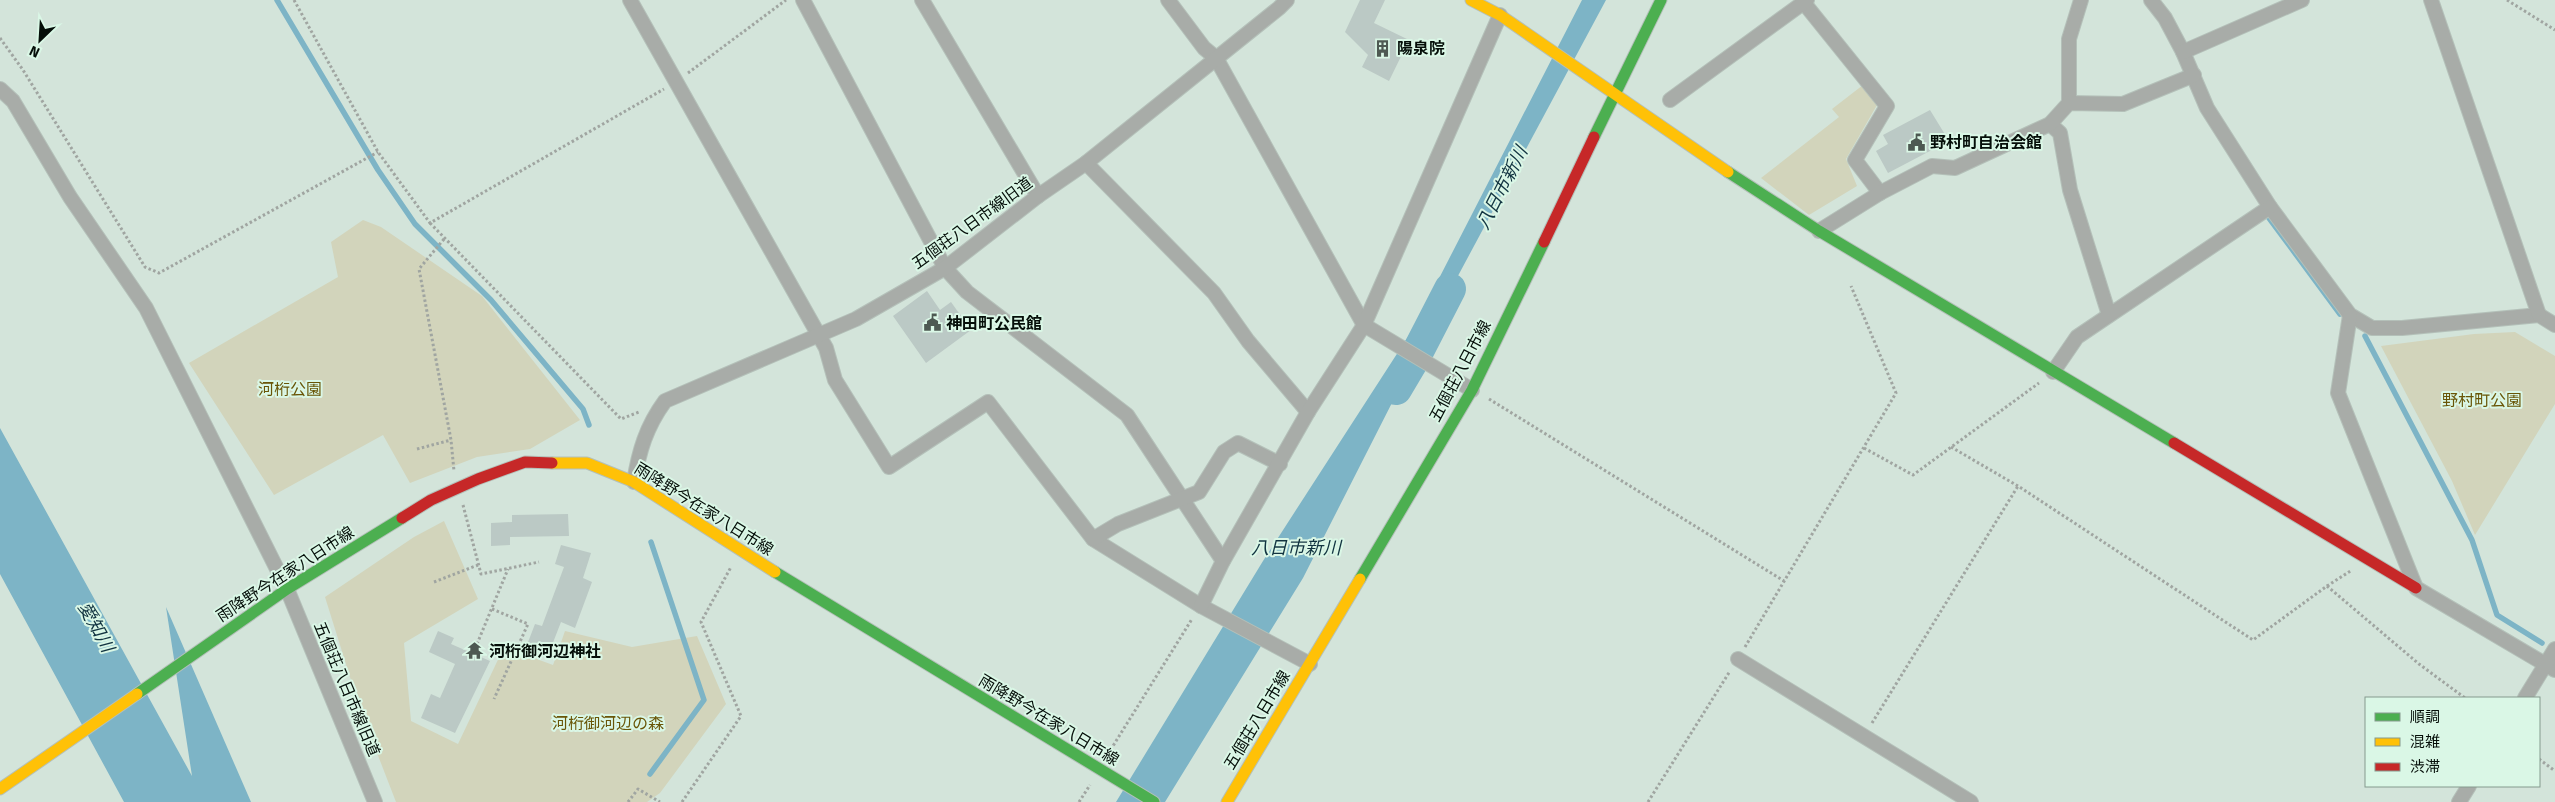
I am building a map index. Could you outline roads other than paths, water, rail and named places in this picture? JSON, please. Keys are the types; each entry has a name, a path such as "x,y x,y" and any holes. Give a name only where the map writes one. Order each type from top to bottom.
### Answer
{"main road":[{"path":"1471,0 1500,15 1693,149 1819,231 2203,460 2366,560 2416,588"},
{"name":"五個荘八日市線","path":"1227,802 1472,390 1661,0"},
{"name":"雨降野今在家八日市線","path":"0,789 287,589 431,500 478,478 525,462 587,463 634,482 740,551 1154,802"}],"street":[{"path":"630,0 826,348 835,380 889,467 988,402 1093,539 1200,606 1310,664"},
{"path":"803,0 945,268 967,292 1127,415 1223,561"},
{"path":"922,0 1038,196"},
{"path":"1168,0 1204,48 1216,58 1364,325 1472,390"},
{"name":"五個荘八日市線旧道","path":"634,482 639,449 651,419 665,401 856,319 945,268 1038,196 1086,163 1280,8 1287,0"},
{"path":"1819,231 1880,193 1932,166 1955,168 2050,124 2069,103 2069,39 2082,0"},
{"path":"2151,0 2165,18 2183,52 2207,108 2270,207 2350,315 2372,328 2402,328 2539,315 2555,325"},
{"path":"2183,52 2302,0"},
{"path":"2432,0 2539,315"},
{"path":"1670,100 1806,1 1887,106 1855,160 1880,193"},
{"path":"1200,606 1223,561 1308,412 1364,325 1500,15"},
{"path":"2069,103 2123,104 2194,75"},
{"name":"五個荘八日市線旧道","path":"0,89 13,101 70,197 146,308 287,589 375,802"},
{"path":"2050,124 2060,132 2070,190 2109,315"},
{"path":"1086,163 1214,293 1248,341 1308,412"},
{"path":"2053,372 2077,337 2270,207"},
{"path":"2350,315 2338,393 2416,588 2550,668"},
{"path":"1093,539 1118,524 1199,492 1224,452 1238,443 1280,464"},
{"path":"2526,697 2550,668 2555,649"},
{"path":"1738,659 1972,802"},
{"path":"2459,802 2469,787"}],"water":[{"path":"1582,0 1606,0 1430,328 1303,578 1165,802 1116,802 1263,561 1413,329"},
{"name":"愛知川","path":"0,428 192,776 166,607 251,802 124,802 0,574"}],"waterway":[{"path":"277,0 378,170 415,224 491,300 583,409 589,425"},
{"path":"2269,218 2340,314"},
{"name":"八日市新川","path":"1396,389 1415,357 1450,289"},
{"path":"2365,336 2472,540 2497,615 2542,643"},
{"path":"650,774 704,700 651,542"}],"place":[{"name":"陽泉院","path":"1383,48"},
{"name":"野村町自治会館","path":"1916,142"},
{"name":"神田町公民館","path":"932,323"},
{"name":"河桁御河辺神社","path":"475,651"}],"park label":[{"name":"河桁公園","path":"290,389"},
{"name":"野村町公園","path":"2482,400"},
{"name":"河桁御河辺の森","path":"608,723"}]}
